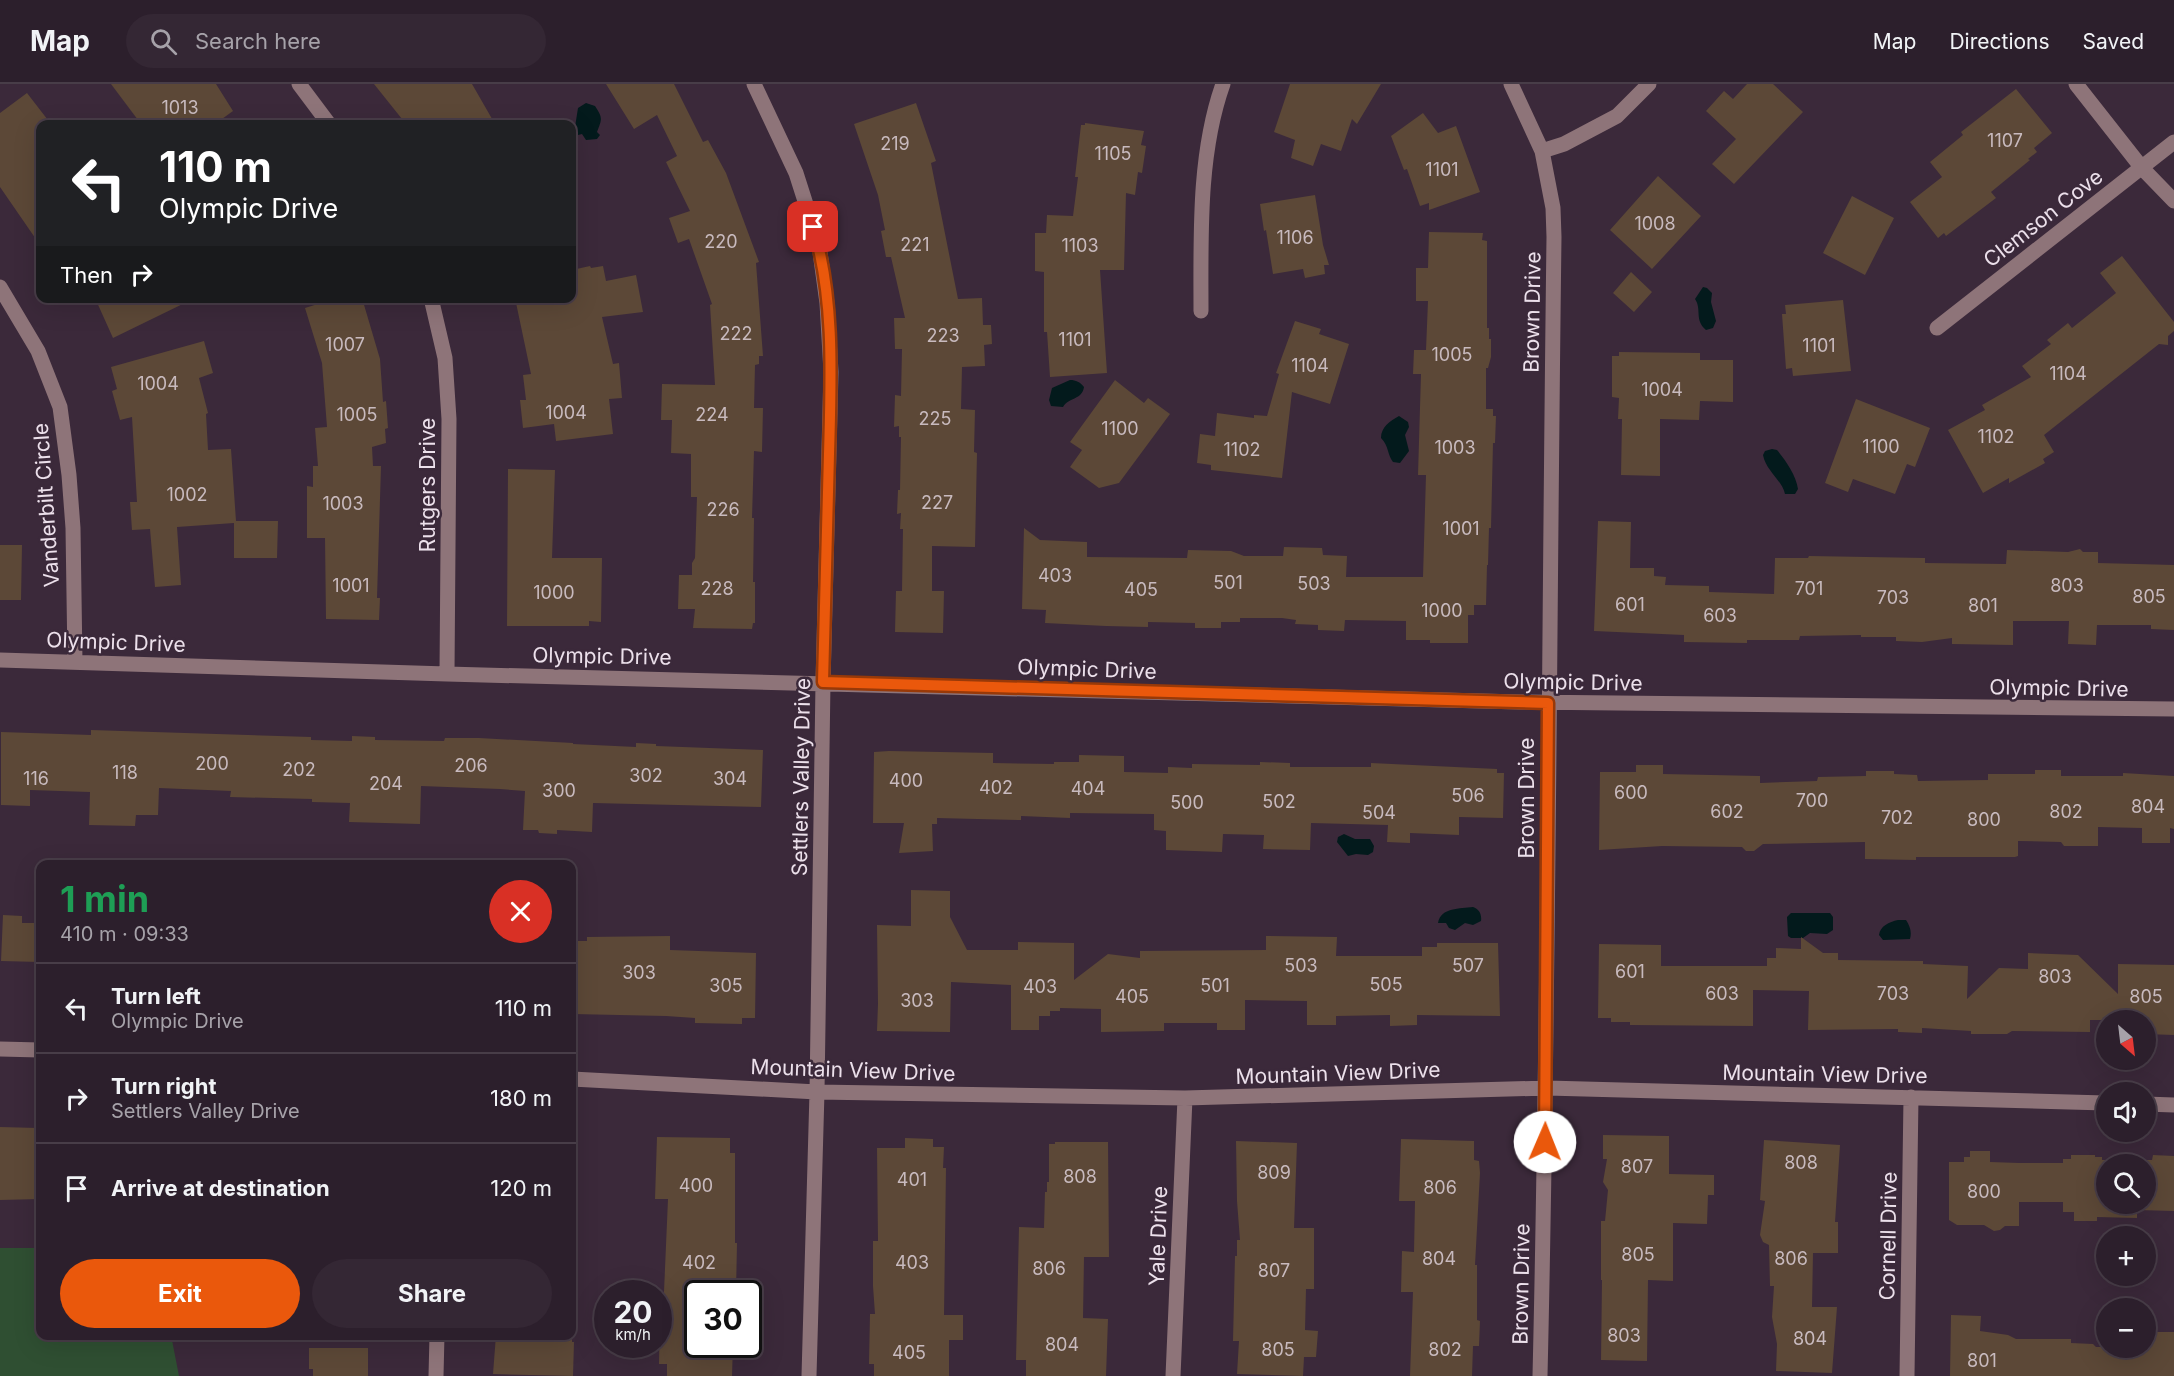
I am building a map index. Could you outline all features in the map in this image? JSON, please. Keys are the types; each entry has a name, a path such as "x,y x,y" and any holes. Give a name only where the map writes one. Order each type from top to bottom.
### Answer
{"street":[{"path":"299,84 326,120"},
{"name":"Settlers Valley Drive","path":"754,84 796,173 819,245 827,303 831,372 809,1376"},
{"path":"1201,311 1202,214 1205,173 1217,101 1223,84"},
{"name":"Brown Drive","path":"1512,84 1542,151 1552,208 1554,237 1546,1088 1540,1376"},
{"path":"1542,151 1564,144 1617,116 1649,84"},
{"path":"2076,84 2142,168 2174,201"},
{"name":"Clemson Cove","path":"1937,328 2174,142"},
{"name":"Vanderbilt Circle","path":"0,287 38,351 60,407 73,528 75,662"},
{"name":"Rutgers Drive","path":"432,303 445,358 449,419 447,674"},
{"name":"Olympic Drive","path":"0,660 1548,703 2174,709"},
{"path":"0,1049 36,1050"},
{"name":"Mountain View Drive","path":"576,1079 817,1092 1185,1098 1546,1088 2096,1103"},
{"name":"Cornell Drive","path":"1907,1376 1911,1097"},
{"name":"Yale Drive","path":"1173,1376 1185,1098"},
{"path":"2156,1104 2174,1105"},
{"path":"436,1376 437,1340"}],"green space":[{"path":"0,1248 36,1248 36,1340 172,1340 179,1376 0,1376"}],"shaded area":[{"path":"586,103 595,106 601,121 597,132 600,135 597,139 586,140 582,134 578,135 576,121 578,108"},
{"path":"1703,287 1712,293 1711,302 1716,321 1713,328 1706,330 1700,322 1695,299"},
{"path":"1070,380 1084,387 1081,394 1063,407 1051,406 1049,400 1052,388"},
{"path":"1399,416 1408,422 1409,427 1405,435 1409,451 1400,463 1393,462 1381,438 1384,428"},
{"path":"1777,450 1793,473 1798,489 1795,494 1785,494 1781,484 1767,466 1763,455 1765,451"},
{"path":"1344,834 1355,839 1370,839 1374,846 1373,852 1368,855 1348,856 1337,842 1338,837"},
{"path":"1473,907 1480,912 1481,921 1473,925 1465,923 1455,930 1449,928 1446,923 1438,923 1447,911"},
{"path":"1791,913 1830,913 1833,917 1833,930 1827,934 1810,933 1803,938 1791,938 1788,936 1787,917"},
{"path":"1906,920 1910,929 1910,939 1883,940 1879,935 1881,929 1888,923"}],"building":[{"path":"111,84 216,84 233,111 221,120 138,120"},
{"path":"374,84 472,84 493,120 403,120"},
{"path":"606,84 674,84 703,142 708,140 726,173 759,262 756,263 763,356 759,356 759,364 755,365 754,408 763,408 762,452 754,451 752,518 754,518 755,623 752,629 693,628 695,609 678,609 679,575 692,575 692,563 695,558 697,497 691,497 691,454 671,453 672,420 661,420 662,384 715,385 710,305 712,304 689,239 678,243 669,218 690,211 666,162 677,156 657,115 634,129"},
{"path":"1290,84 1381,84 1357,124 1352,119 1341,151 1321,144 1313,166 1291,158 1295,140 1274,132"},
{"path":"1747,84 1773,84 1803,112 1734,184 1712,164 1736,139 1706,111 1724,91 1733,99"},
{"path":"2016,89 2052,133 2034,148 2037,152 2028,159 2030,160 1991,192 1996,198 1946,236 1944,233 1938,238 1910,202 1942,177 1930,162 1963,135 1961,132"},
{"path":"27,93 48,120 36,120 36,239 0,187 0,113"},
{"path":"916,103 936,161 931,163 958,299 982,298 983,325 991,325 992,344 984,345 985,366 962,367 961,409 975,410 974,452 977,453 975,547 932,546 932,591 944,591 943,633 895,632 896,591 902,591 903,529 900,529 901,513 897,514 901,437 899,437 899,426 894,427 895,395 901,396 902,349 895,349 894,318 905,318 891,257 886,257 881,231 885,230 878,195 854,124"},
{"path":"1423,113 1438,133 1456,126 1480,192 1429,210 1429,203 1420,206 1407,169 1404,170 1391,136"},
{"path":"1085,123 1144,131 1141,145 1146,146 1142,173 1138,172 1135,195 1126,193 1124,270 1100,270 1107,373 1050,377 1047,332 1044,332 1044,272 1035,271 1035,233 1046,233 1047,215 1073,216 1081,125"},
{"path":"1658,176 1701,216 1652,269 1610,230"},
{"path":"1315,195 1323,245 1329,265 1324,265 1325,274 1305,278 1303,269 1273,274 1260,204"},
{"path":"1852,196 1894,218 1865,275 1823,253"},
{"path":"1429,232 1483,233 1482,240 1487,241 1487,328 1489,328 1489,339 1491,339 1491,357 1488,368 1486,368 1486,409 1493,409 1493,416 1496,416 1491,528 1489,528 1486,605 1474,605 1474,615 1468,615 1468,643 1430,643 1430,640 1406,640 1406,621 1345,620 1344,631 1318,630 1318,625 1295,624 1296,620 1282,618 1240,618 1240,622 1221,622 1221,628 1195,628 1195,623 1148,622 1148,627 1106,626 1045,623 1046,610 1022,609 1024,528 1040,540 1087,542 1087,557 1187,558 1188,550 1231,551 1244,556 1283,556 1284,547 1322,548 1323,555 1347,556 1346,577 1423,577 1426,475 1418,475 1421,374 1413,374 1414,350 1426,350 1428,301 1416,301 1416,268 1428,268"},
{"path":"2122,256 2174,322 2174,331 2168,336 2168,345 2159,344 2044,435 2054,452 2043,459 2045,463 2009,483 2009,478 1983,493 1948,430 1985,410 1982,405 2031,377 2022,366 2051,344 2047,340 2068,323 2072,328 2116,293 2100,273"},
{"path":"603,266 606,281 636,275 643,312 602,317 613,364 619,363 622,398 609,399 613,434 556,441 554,424 523,428 520,400 526,400 523,375 531,374 516,303 576,303 576,269"},
{"path":"1631,272 1652,292 1634,312 1613,293"},
{"path":"1843,300 1851,371 1793,376 1792,368 1786,369 1782,314 1786,314 1785,305"},
{"path":"97,303 185,303 113,338"},
{"path":"321,303 363,303 380,359 383,402 386,401 388,428 385,429 386,443 372,447 373,466 381,466 377,598 380,598 379,620 326,619 325,538 307,538 307,486 313,487 313,466 318,466 315,428 327,427 322,363 305,308"},
{"path":"1295,321 1321,329 1319,334 1349,344 1330,404 1292,392 1282,478 1211,470 1211,465 1197,463 1200,434 1215,436 1217,413 1254,418 1254,415 1267,416 1279,374 1276,373"},
{"path":"204,341 213,373 199,378 208,413 206,414 208,450 231,449 236,521 278,521 277,558 234,558 234,523 177,527 181,585 155,587 150,529 132,530 130,502 137,502 132,417 120,420 112,391 117,389 111,367"},
{"path":"1619,352 1700,353 1700,360 1733,360 1733,402 1700,401 1699,420 1660,419 1660,476 1621,475 1622,419 1618,419 1619,398 1612,397 1612,356 1619,356"},
{"path":"1115,380 1144,403 1148,398 1170,414 1119,483 1099,488 1070,467 1082,450 1070,442"},
{"path":"1856,399 1930,428 1915,467 1907,464 1895,494 1853,479 1848,492 1825,483"},
{"path":"508,469 555,470 552,558 602,558 601,622 589,621 589,626 507,626"},
{"path":"1598,521 1631,522 1630,568 1654,568 1654,576 1666,577 1665,585 1709,586 1709,592 1774,594 1775,558 1808,558 1809,556 1925,558 1925,563 2006,564 2007,550 2068,552 2080,549 2083,552 2098,552 2098,563 2174,565 2174,630 2151,629 2151,625 2097,625 2096,645 2068,644 2069,621 2013,621 2013,645 1952,644 1952,638 1922,642 1896,641 1896,637 1861,637 1861,635 1800,636 1799,640 1747,640 1747,643 1684,642 1684,635 1594,631"},
{"path":"0,545 22,545 21,600 0,600"},
{"path":"91,730 311,737 311,740 352,741 352,736 375,737 375,740 444,741 445,738 479,738 636,747 636,743 656,744 656,746 763,750 761,807 593,803 592,832 557,830 557,834 523,830 525,791 500,789 421,786 420,824 349,822 350,803 312,802 312,799 230,797 231,791 159,788 158,815 136,815 135,826 89,825 90,792 30,790 30,806 1,805 1,732 91,735"},
{"path":"874,752 993,753 993,763 1054,764 1054,762 1079,762 1079,755 1124,756 1124,772 1168,773 1168,767 1192,768 1192,764 1260,765 1260,762 1290,763 1290,767 1371,767 1371,763 1497,769 1497,773 1504,773 1503,818 1459,817 1459,835 1410,833 1410,843 1387,842 1388,825 1311,823 1310,850 1263,849 1264,835 1223,834 1222,852 1166,850 1166,831 1154,830 1154,814 1070,813 1070,818 1021,816 1021,820 937,818 937,824 932,824 933,851 899,853 904,823 873,823"},
{"path":"1636,765 1663,765 1663,774 1760,776 1760,783 1817,781 1818,777 1866,776 1866,771 1894,771 1894,774 1917,775 1918,781 1988,780 1988,774 2035,774 2035,770 2061,770 2061,776 2123,776 2123,773 2174,776 2174,829 2170,828 2170,843 2142,843 2142,828 2098,827 2098,846 2064,846 2061,842 2018,841 2018,856 2015,857 1865,859 1865,842 1763,844 1754,851 1746,851 1742,847 1662,846 1599,850 1600,772 1636,772"},
{"path":"911,890 950,891 950,917 967,950 1018,950 1018,942 1074,943 1074,980 1108,954 1140,958 1140,951 1266,950 1266,936 1337,937 1336,956 1422,956 1422,947 1437,947 1437,943 1498,943 1500,1016 1417,1015 1417,1025 1390,1026 1390,1015 1336,1016 1336,1025 1307,1025 1307,1001 1245,1000 1245,1030 1217,1030 1217,1023 1164,1023 1164,1031 1101,1032 1101,1009 1060,1008 1060,1011 1050,1011 1050,1016 1039,1016 1039,1030 1011,1030 1011,985 951,982 950,1032 877,1031 877,925 911,926"},
{"path":"3,915 22,916 22,923 36,923 36,962 1,961"},
{"path":"670,936 670,950 756,953 755,1018 742,1018 742,1024 695,1023 695,1018 576,1014 576,941 587,941 587,937"},
{"path":"1801,937 1823,953 1838,953 1838,960 1923,961 1923,964 1968,966 1967,999 1999,968 2028,969 2028,953 2078,955 2118,994 2118,964 2174,965 2174,1035 2156,1034 2156,1010 2096,1010 2096,1020 2090,1020 2090,1032 2012,1031 2007,1034 1971,1034 1971,1031 1922,1028 1922,1033 1898,1032 1898,1029 1808,1030 1809,991 1753,990 1753,1026 1630,1025 1630,1022 1611,1022 1611,1018 1598,1018 1599,944 1661,945 1661,966 1767,966 1767,958 1776,958 1776,948 1801,949"},
{"path":"0,1127 36,1128 36,1199 0,1200"},
{"path":"1603,1135 1669,1136 1669,1174 1714,1175 1714,1195 1708,1195 1707,1224 1673,1223 1673,1281 1648,1280 1647,1361 1601,1360 1601,1221 1605,1221 1608,1190 1603,1182 1607,1159 1603,1159"},
{"path":"657,1137 730,1138 730,1153 735,1153 736,1280 684,1280 684,1358 733,1358 732,1376 667,1376 667,1364 659,1364 659,1358 672,1358 672,1280 665,1280 668,1199 655,1199"},
{"path":"905,1138 933,1139 933,1147 944,1147 943,1168 946,1168 944,1315 963,1315 963,1340 949,1340 949,1376 874,1376 874,1364 869,1364 870,1314 875,1314 873,1241 878,1241 877,1148 905,1148"},
{"path":"1401,1139 1474,1141 1474,1160 1479,1161 1480,1173 1475,1265 1477,1265 1477,1320 1480,1321 1479,1346 1473,1346 1472,1376 1410,1376 1413,1292 1401,1292 1402,1251 1414,1252 1415,1201 1399,1201"},
{"path":"1764,1140 1840,1145 1835,1222 1838,1222 1838,1253 1813,1253 1812,1307 1837,1307 1832,1373 1776,1371 1777,1344 1772,1317 1774,1286 1770,1286 1769,1245 1763,1242 1760,1235 1765,1201 1760,1200"},
{"path":"1236,1141 1297,1143 1294,1228 1314,1228 1314,1289 1306,1289 1305,1330 1318,1331 1316,1357 1304,1357 1303,1376 1237,1374 1239,1341 1233,1341 1235,1256 1237,1256 1237,1240 1240,1240"},
{"path":"1055,1142 1108,1142 1109,1257 1084,1257 1083,1318 1108,1319 1106,1376 1026,1376 1026,1360 1016,1360 1019,1227 1044,1228 1045,1192 1047,1192 1047,1182 1049,1182 1049,1144 1055,1144"},
{"path":"1970,1151 1990,1151 1990,1162 2063,1163 2063,1159 2071,1159 2071,1155 2095,1155 2096,1214 2137,1214 2137,1218 2097,1217 2097,1221 2074,1221 2074,1212 2063,1212 2063,1202 2019,1202 2019,1226 2005,1226 1994,1231 1984,1225 1957,1225 1949,1220 1949,1162 1964,1162 1964,1157 1970,1157"},
{"path":"2156,1155 2174,1156 2174,1211 2156,1211"},
{"path":"1951,1315 1981,1316 1980,1331 2008,1335 2016,1339 2071,1339 2071,1343 2093,1344 2096,1347 2096,1358 2156,1358 2156,1332 2174,1332 2174,1376 1950,1376"},
{"path":"496,1340 572,1340 574,1342 573,1376 493,1374"},
{"path":"309,1348 368,1348 368,1376 313,1376 313,1369 309,1369"}],"route":[{"path":"813,227 819,245 827,303 831,372 823,682 1548,703 1545,1142"}]}
